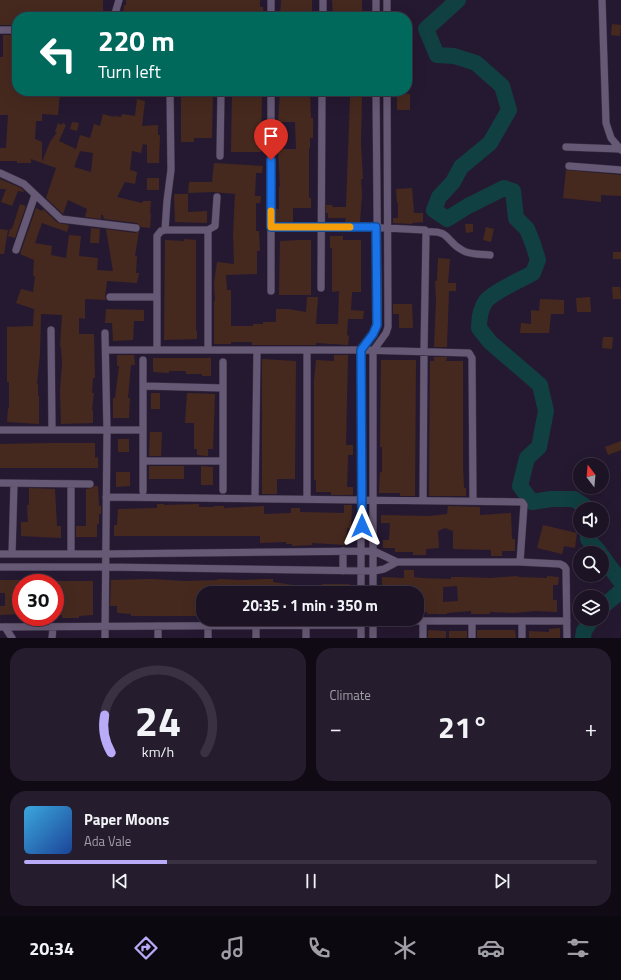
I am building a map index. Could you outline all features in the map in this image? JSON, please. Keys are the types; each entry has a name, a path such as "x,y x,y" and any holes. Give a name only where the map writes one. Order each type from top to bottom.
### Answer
{"street":[{"path":"115,12 119,0"},
{"path":"272,0 272,12"},
{"path":"323,0 323,12"},
{"path":"376,0 376,12"},
{"path":"387,0 387,12"},
{"path":"602,0 606,123 611,138 621,150"},
{"path":"0,30 12,30"},
{"path":"165,230 171,170 170,96"},
{"path":"220,156 221,96"},
{"path":"271,291 272,96"},
{"path":"321,288 322,96"},
{"path":"361,586 361,350 373,334 377,325 376,96"},
{"path":"373,586 373,351 386,333 388,327 386,228 387,96"},
{"path":"566,147 621,150"},
{"path":"569,166 621,170"},
{"path":"0,173 24,184 57,217 63,220 136,228"},
{"path":"16,250 35,195"},
{"path":"157,350 157,236 161,231 165,230 208,230 215,226 217,198"},
{"path":"271,227 376,227 422,229 426,232 439,232 444,234 461,250 490,255"},
{"path":"208,230 208,350"},
{"path":"423,500 426,232"},
{"path":"110,296 157,297"},
{"path":"52,330 52,430"},
{"path":"105,333 107,431 105,638"},
{"path":"106,350 361,350 466,352 471,354 473,501"},
{"path":"255,498 258,350"},
{"path":"307,350 307,499"},
{"path":"143,360 143,491"},
{"path":"223,362 223,490"},
{"path":"144,386 223,388"},
{"path":"0,430 143,430"},
{"path":"143,461 223,461"},
{"path":"0,484 90,484"},
{"path":"12,554 14,484"},
{"path":"71,484 71,554"},
{"path":"106,497 423,500 523,503 520,562"},
{"path":"343,551 343,571"},
{"path":"0,554 374,551 397,562 520,562 560,564 566,569 567,638"},
{"path":"0,567 374,571 384,569 397,562"},
{"path":"424,621 567,621"},
{"path":"472,621 472,638"},
{"path":"522,621 522,638"},
{"path":"158,626 158,638"},
{"path":"3,627 196,626"},
{"path":"208,626 208,638"},
{"path":"256,626 256,638"},
{"path":"306,626 306,638"},
{"path":"360,638 361,626"},
{"path":"373,626 373,638"},
{"path":"423,626 423,638"},
{"path":"3,627 12,638"},
{"path":"52,638 53,627"}],"building":[{"path":"0,0 103,0 103,12 12,12 12,25 0,25"},
{"path":"126,0 260,0 260,7 263,7 263,12 123,12 124,5 126,5"},
{"path":"312,0 312,12 280,12 281,1"},
{"path":"332,0 362,0 362,12 333,12"},
{"path":"612,24 621,25 620,36 611,35"},
{"path":"3,35 12,35 12,96 60,96 58,115 42,114 42,121 36,121 35,139 42,142 42,162 50,142 57,132 55,132 58,123 61,125 63,123 66,125 59,141 76,149 80,135 90,138 94,124 100,126 103,114 113,117 121,117 122,114 135,116 137,99 145,101 142,126 158,125 158,135 160,135 159,163 147,163 147,145 143,144 141,153 132,151 130,170 137,172 135,184 125,182 117,197 142,203 143,201 151,201 150,228 141,227 137,223 104,219 103,215 101,215 101,219 85,217 87,209 68,200 63,214 46,198 56,168 31,159 31,163 0,161 0,148 6,148 8,115 0,115 0,57 3,57","holes":["80,151 93,153 91,172 74,167"]},
{"path":"181,96 213,96 212,138 194,138 194,142 181,142"},
{"path":"232,96 262,96 261,152 231,152"},
{"path":"280,96 310,96 311,118 313,118 313,138 310,138 309,148 309,198 311,198 311,208 293,208 293,222 276,222 276,209 279,209 280,187 278,149 296,149 295,122 278,122"},
{"path":"397,96 410,96 410,110 397,110"},
{"path":"350,97 362,97 361,143 363,179 361,179 362,195 360,223 345,223 346,218 328,218 328,213 326,213 326,205 333,205 332,207 346,207"},
{"path":"72,122 79,123 77,131 70,129"},
{"path":"214,163 263,166 262,173 256,173 255,196 261,196 260,203 256,203 256,231 259,231 260,251 257,251 257,274 226,275 227,290 231,290 231,326 253,326 253,324 263,324 263,322 276,322 276,309 306,312 307,297 318,297 316,324 338,324 339,291 332,292 332,248 330,248 330,236 343,236 343,240 361,240 361,292 352,292 351,310 364,311 363,319 348,319 348,345 316,343 316,345 252,345 252,342 214,344 214,283 217,262 234,264 233,234 235,194 212,192 188,193 189,182 212,182"},
{"path":"566,170 621,175 621,196 601,195 601,202 563,198"},
{"path":"147,178 159,178 159,190 147,190"},
{"path":"0,179 21,188 25,192 18,191 12,206 1,202 6,189 0,189"},
{"path":"412,188 414,213 423,213 423,222 412,224 393,223 393,218 398,218 396,189"},
{"path":"174,194 188,194 188,212 207,211 207,223 175,222"},
{"path":"20,204 26,206 15,238 8,236 10,229 12,229"},
{"path":"36,208 42,211 43,209 58,223 69,225 67,232 42,223 35,243 52,246 51,255 66,258 69,235 81,236 79,256 98,258 97,270 113,271 106,229 135,233 139,231 135,256 137,256 136,273 139,273 137,283 107,281 106,300 85,299 85,319 79,318 79,334 94,334 95,378 93,378 92,393 94,393 92,410 93,423 61,424 60,391 62,363 60,347 62,315 41,314 40,354 37,384 39,396 39,424 7,422 9,408 9,382 7,382 7,327 33,326 34,309 16,303 21,289 33,292 35,276 33,276 34,260 20,254"},
{"path":"465,224 473,224 473,232 466,233"},
{"path":"486,227 494,229 491,242 483,240"},
{"path":"91,228 100,229 99,243 90,243"},
{"path":"0,229 8,230 4,254 0,254"},
{"path":"184,239 196,240 197,339 164,340 165,240 184,241"},
{"path":"311,240 311,295 279,295 280,241"},
{"path":"613,252 621,252 621,259 613,259"},
{"path":"438,258 450,259 448,283 456,283 456,291 449,291 447,347 434,347 436,300 435,281 437,281"},
{"path":"612,287 620,287 621,299 613,299"},
{"path":"590,297 591,312 577,312 576,298"},
{"path":"540,299 564,300 564,314 551,314 549,333 520,333 521,323 531,324 531,310 539,311"},
{"path":"393,304 412,304 413,328 399,328 399,314 393,314"},
{"path":"106,309 144,310 144,321 134,321 133,340 113,341 112,323 105,323"},
{"path":"603,337 613,337 612,349 602,348"},
{"path":"117,355 134,355 135,365 131,365 128,398 130,398 129,418 113,418 113,398 115,398 119,366 117,366"},
{"path":"334,355 348,355 346,445 353,445 353,455 348,455 347,487 353,487 353,495 331,495 331,492 316,492 316,480 314,480 314,381 316,360 334,361"},
{"path":"434,357 447,357 446,361 463,361 463,466 466,496 429,496 430,361 434,361"},
{"path":"153,358 211,358 211,376 202,376 202,374 186,374 186,371 169,371 169,373 153,372"},
{"path":"262,359 296,361 295,479 277,479 277,494 262,494"},
{"path":"381,360 416,360 415,496 400,496 400,493 379,493 380,472 382,472 382,447 380,447"},
{"path":"151,393 160,393 160,409 151,409"},
{"path":"187,393 215,394 213,449 208,449 208,456 197,455 197,449 194,449 194,423 185,423"},
{"path":"150,432 162,432 161,456 149,456"},
{"path":"118,439 129,439 129,452 118,452"},
{"path":"621,441 621,450 608,455 605,447"},
{"path":"95,443 95,458 98,457 98,468 0,468 0,444"},
{"path":"149,466 184,466 184,479 149,479"},
{"path":"201,466 213,467 213,485 201,485"},
{"path":"116,472 130,472 130,486 116,487"},
{"path":"98,486 99,506 101,506 99,524 97,524 97,537 76,537 76,526 86,526 86,489"},
{"path":"29,488 55,489 57,526 61,526 61,538 21,536 21,522 28,522 27,505 29,505"},
{"path":"157,504 199,504 199,507 224,506 224,508 264,506 264,514 291,513 291,508 300,508 300,512 344,513 344,505 352,505 351,529 347,528 346,545 312,543 312,545 292,546 292,544 286,544 286,542 260,543 260,536 114,536 114,525 117,525 118,509 157,508"},
{"path":"448,506 480,507 480,515 511,513 512,539 515,539 515,551 502,551 502,556 491,556 491,550 453,549 453,531 445,528 438,531 439,548 426,549 426,555 413,555 413,552 395,552 395,548 383,548 383,540 389,540 390,523 381,523 381,515 429,516 447,514"},
{"path":"543,525 573,532 573,538 576,538 575,546 573,546 573,548 564,546 562,554 537,548"},
{"path":"404,570 414,570 414,577 421,578 451,579 451,577 490,578 518,576 547,578 547,576 559,577 558,585 553,585 553,600 557,600 557,612 490,612 490,614 471,614 471,611 447,614 427,614 427,612 424,612 424,586 382,586 382,577 404,578","holes":["457,586 458,601 443,602 443,587"]},
{"path":"151,579 185,581 218,579 273,579 273,582 308,586 196,586 196,616 131,616 131,614 117,613 117,606 110,606 111,580"},
{"path":"0,580 12,580 12,614 0,615 0,606 5,606 5,593 0,593"},
{"path":"64,581 93,581 93,615 79,616 79,618 64,618"},
{"path":"322,584 350,584 350,586 321,586"},
{"path":"560,628 560,638 529,638 529,631 549,632 549,629"},
{"path":"428,630 446,631 446,638 428,638"},
{"path":"477,630 515,630 516,638 477,638"},
{"path":"449,631 467,631 467,638 449,638"}],"waterway":[{"path":"458,0 426,29 437,55 454,56 476,63 502,86 509,110 490,143 461,167 453,182 439,197 434,210 447,219 468,206 504,188 513,191 516,218 527,229 538,260 533,273 501,290 486,301 480,314 479,328 490,342 540,385 546,411 539,447 527,458 520,486 532,502 551,499 574,499 578,502"},
{"path":"588,538 594,546"},
{"path":"609,566 621,582"},
{"path":"609,601 621,591"},
{"path":"583,638 584,631 587,626"}],"slow traffic":[{"path":"271,211 271,227 350,227"}],"route":[{"path":"271,160 271,227 376,227 377,325 373,334 361,350 362,526"}]}
